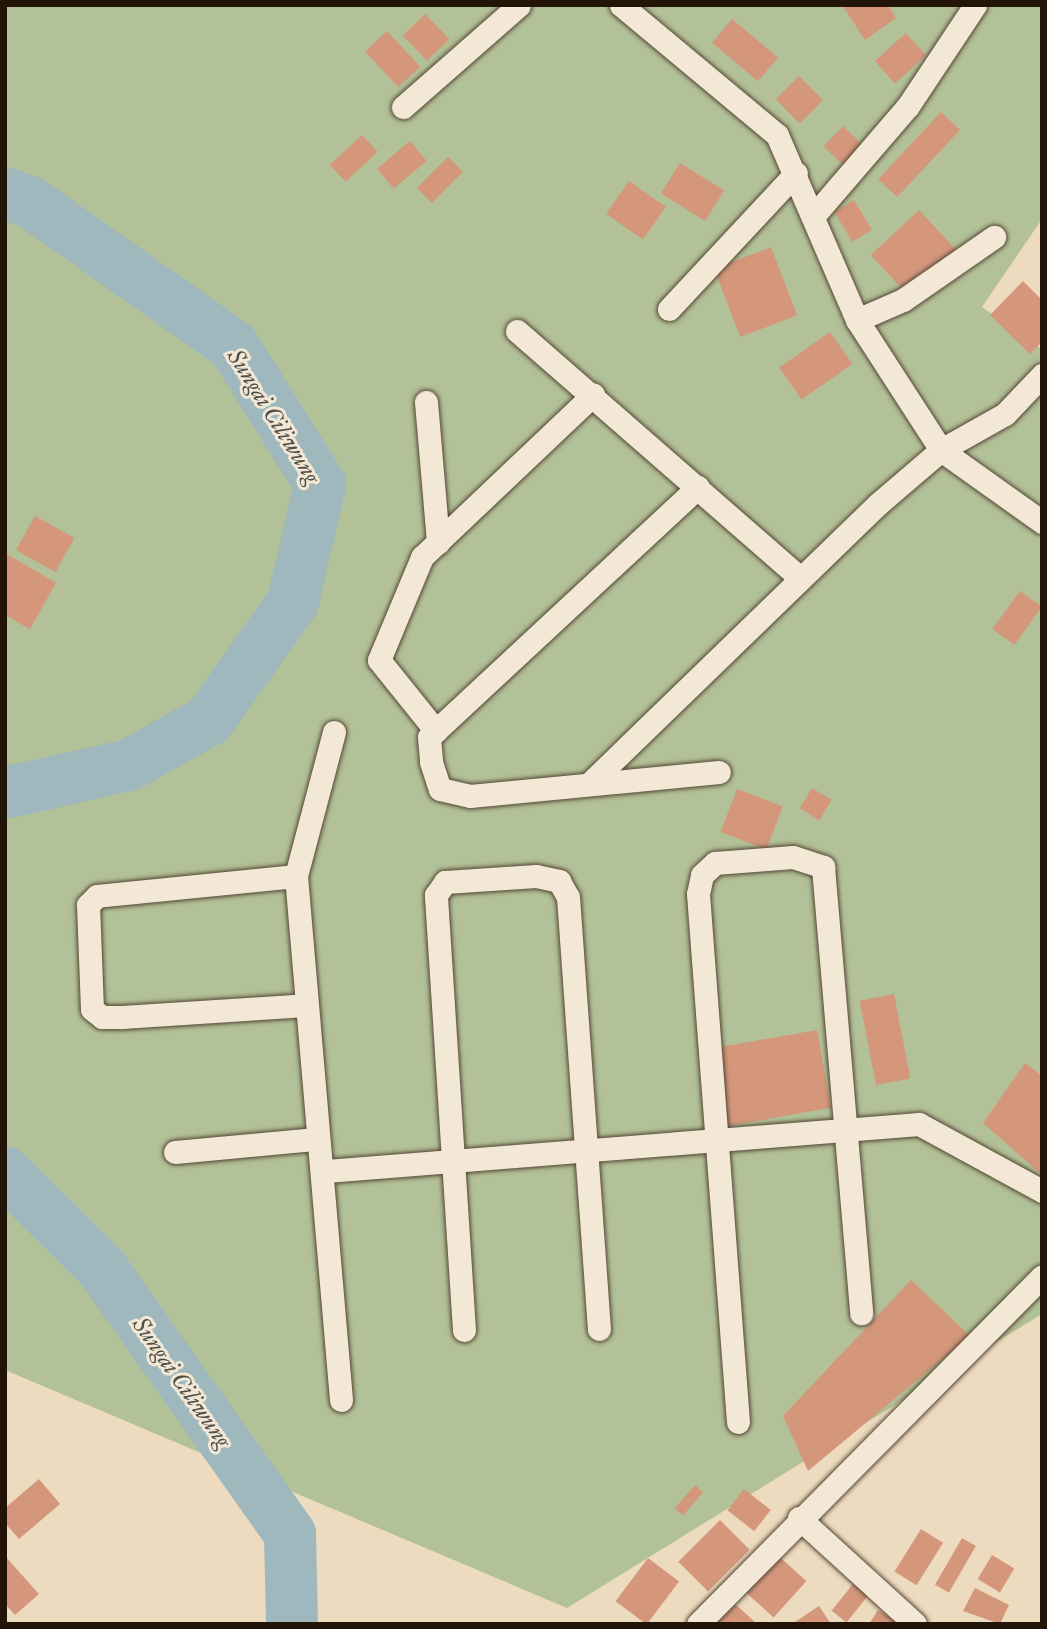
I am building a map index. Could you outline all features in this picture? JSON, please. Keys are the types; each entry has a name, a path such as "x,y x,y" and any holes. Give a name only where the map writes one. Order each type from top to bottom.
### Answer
{"street":[{"path":"403,107 519,5"},
{"path":"621,5 777,135 816,213 857,320 941,450 1042,522"},
{"path":"816,213 908,106 975,5"},
{"path":"669,309 796,173"},
{"path":"857,320 903,300 994,237"},
{"path":"517,331 799,578"},
{"path":"589,784 799,578 941,450 1005,414 1042,374"},
{"path":"436,731 379,660 422,557 593,395"},
{"path":"426,402 438,542"},
{"path":"698,487 429,737 436,784 447,793 719,772"},
{"path":"334,732 296,876 316,1139 326,1171 341,1401"},
{"path":"738,1422 698,894 702,875 715,863 793,857 823,867 843,1127 861,1313"},
{"path":"296,876 97,896 88,905 92,1009 102,1017 122,1017 306,1005"},
{"path":"464,1330 455,1160 434,917 446,882 536,876 559,881 568,897 599,1329"},
{"path":"326,1171 843,1127 919,1124 1042,1191"},
{"path":"175,1152 316,1139"},
{"path":"698,1624 799,1518 1042,1276"},
{"path":"799,1518 915,1624"}],"green space":[{"path":"5,5 1042,5 1042,219 982,307 1042,349 1042,1314 567,1608 5,1370"}],"building":[{"path":"842,5 888,5 896,18 865,40"},
{"path":"425,14 449,39 427,61 403,36"},
{"path":"732,19 778,58 758,81 712,43"},
{"path":"387,31 420,67 398,87 365,51"},
{"path":"906,33 926,55 895,83 875,61"},
{"path":"799,76 823,100 800,123 776,99"},
{"path":"941,112 960,130 897,197 878,179"},
{"path":"843,126 864,146 844,166 824,146"},
{"path":"362,135 378,152 346,182 330,165"},
{"path":"410,141 427,161 394,189 377,169"},
{"path":"448,157 463,172 432,203 417,188"},
{"path":"680,163 724,191 705,221 661,194"},
{"path":"629,181 666,207 643,240 606,214"},
{"path":"854,200 872,230 852,242 834,212"},
{"path":"919,210 956,249 908,295 871,255"},
{"path":"771,247 797,315 740,337 714,269"},
{"path":"1023,281 1042,300 1042,342 1030,354 990,315"},
{"path":"830,332 852,364 802,400 779,368"},
{"path":"35,516 74,538 55,572 16,550"},
{"path":"5,553 56,583 30,629 5,615"},
{"path":"1020,591 1042,607 1014,645 992,629"},
{"path":"812,788 832,800 819,820 800,809"},
{"path":"737,789 783,807 766,850 721,832"},
{"path":"894,994 910,1078 876,1085 860,1001"},
{"path":"817,1030 831,1108 727,1126 714,1048"},
{"path":"1025,1063 1042,1076 1042,1175 983,1123"},
{"path":"911,1280 970,1336 808,1471 783,1416"},
{"path":"39,1479 60,1504 19,1539 5,1523 5,1508"},
{"path":"695,1485 703,1492 683,1516 675,1508"},
{"path":"744,1489 771,1510 754,1531 727,1510"},
{"path":"720,1520 750,1550 708,1591 678,1562"},
{"path":"921,1529 943,1543 917,1585 895,1571"},
{"path":"962,1538 976,1546 949,1593 935,1585"},
{"path":"773,1551 806,1581 774,1618 740,1587"},
{"path":"992,1555 1014,1568 1000,1592 978,1579"},
{"path":"5,1556 39,1594 15,1615 5,1604"},
{"path":"648,1558 679,1581 647,1624 616,1601"},
{"path":"853,1584 868,1596 846,1622 832,1610"},
{"path":"975,1588 1009,1605 1000,1624 963,1611"},
{"path":"732,1601 757,1624 712,1624"},
{"path":"819,1606 831,1624 792,1624"},
{"path":"878,1610 900,1624 869,1624"}],"waterway":[{"name":"Sungai Ciliwung","path":"5,193 30,202 233,345 320,484 293,602 209,720 129,765 5,793"},
{"name":"Sungai Ciliwung","path":"5,1172 101,1267 290,1534 292,1624"}]}
